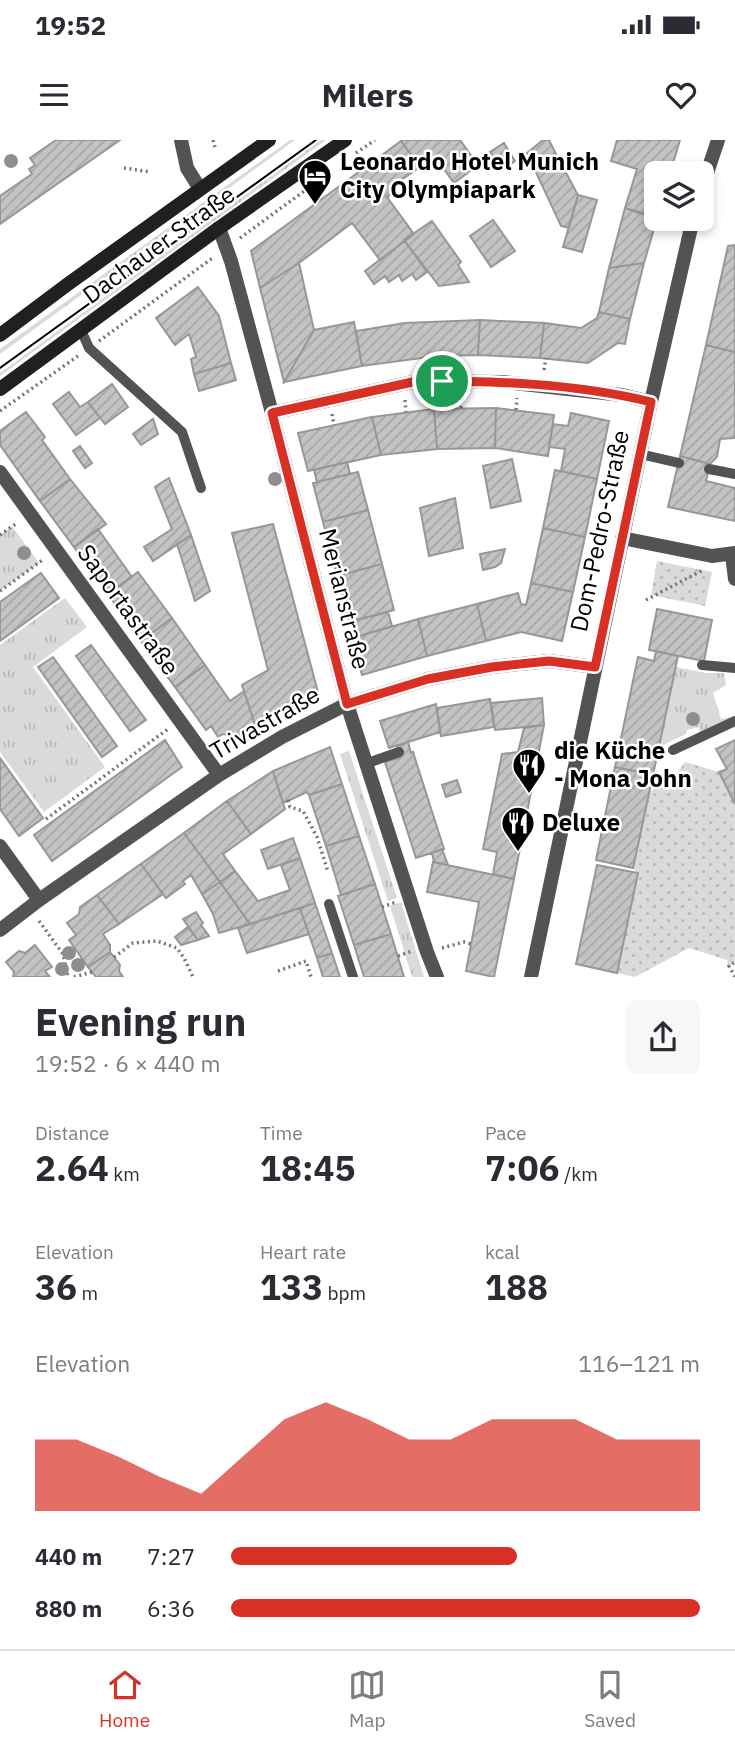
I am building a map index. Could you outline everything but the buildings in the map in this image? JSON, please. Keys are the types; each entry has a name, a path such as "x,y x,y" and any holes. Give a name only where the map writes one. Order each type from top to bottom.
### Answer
{"main road":[{"name":"Dachauer Straße","path":"0,335 269,140"},
{"name":"Dachauer Straße","path":"0,389 345,140"}],"street":[{"path":"181,140 187,168 200,189"},
{"path":"711,161 718,140"},
{"name":"Merianstraße","path":"219,229 272,413 347,704 437,977"},
{"name":"Dom-Pedro-Straße","path":"531,977 651,402 690,231"},
{"path":"272,413 417,381 503,382 622,395 651,402"},
{"name":"Saportastraße","path":"0,472 219,775"},
{"path":"622,538 712,556 734,554 735,579"},
{"name":"Trivastraße","path":"0,930 219,775 282,737 347,704 428,679 492,667 549,661 595,667"},
{"path":"0,846 34,904"}],"lane":[{"path":"81,330 89,348 182,432 201,488"},
{"path":"640,454 679,463"},
{"path":"709,469 735,474"},
{"path":"702,665 735,668"},
{"path":"673,750 735,721"},
{"path":"365,764 399,752"},
{"path":"328,904 353,977"}],"path":[{"path":"213,140 215,147"},
{"path":"354,155 375,140"},
{"path":"0,411 343,163"},
{"path":"124,168 151,172"},
{"path":"544,369 546,358"},
{"path":"461,408 462,393"},
{"path":"516,410 518,395"},
{"path":"405,397 406,412"},
{"path":"0,535 30,513"},
{"path":"0,591 56,550"},
{"path":"646,600 710,567"},
{"path":"46,819 168,729"},
{"path":"288,800 290,807 303,811 317,837 328,872"},
{"path":"34,904 63,954 68,977"},
{"path":"114,957 132,943 156,941 177,948 192,977"},
{"path":"442,948 464,942 471,944"},
{"path":"278,971 306,961 311,977"},
{"path":"735,962 729,966 735,977"},
{"path":"74,977 92,972"}],"green space":[{"path":"290,140 295,140 0,354 0,349"},
{"path":"321,140 326,140 0,376 0,373"},
{"path":"12,526 39,563 0,591 0,535"},
{"path":"657,561 712,572 705,606 651,595"},
{"path":"65,598 87,627 33,667 105,767 44,812 0,752 0,645"},
{"path":"676,667 706,673 724,673 726,685 713,693 721,719 730,717 730,723 700,737 699,727 687,730 686,734 659,747"},
{"path":"349,751 397,898 388,901 340,754"},
{"path":"685,762 719,772 735,804 735,962 729,966 727,960 689,948 635,977 617,973 638,874 633,868 649,795 660,778 673,778"},
{"path":"401,902 424,977 412,977 390,906"}],"tram line":[{"path":"0,368 316,140"}],"place":[{"name":"Leonardo Hotel Munich City Olympiapark","path":"315,206"},
{"name":"die Küche - Mona John","path":"529,795"},
{"name":"Deluxe","path":"518,853"}],"route":[{"path":"417,381 442,381 503,382 622,395 651,402 595,667 549,661 492,667 428,679 347,704 272,413 383,387 417,381"}]}
